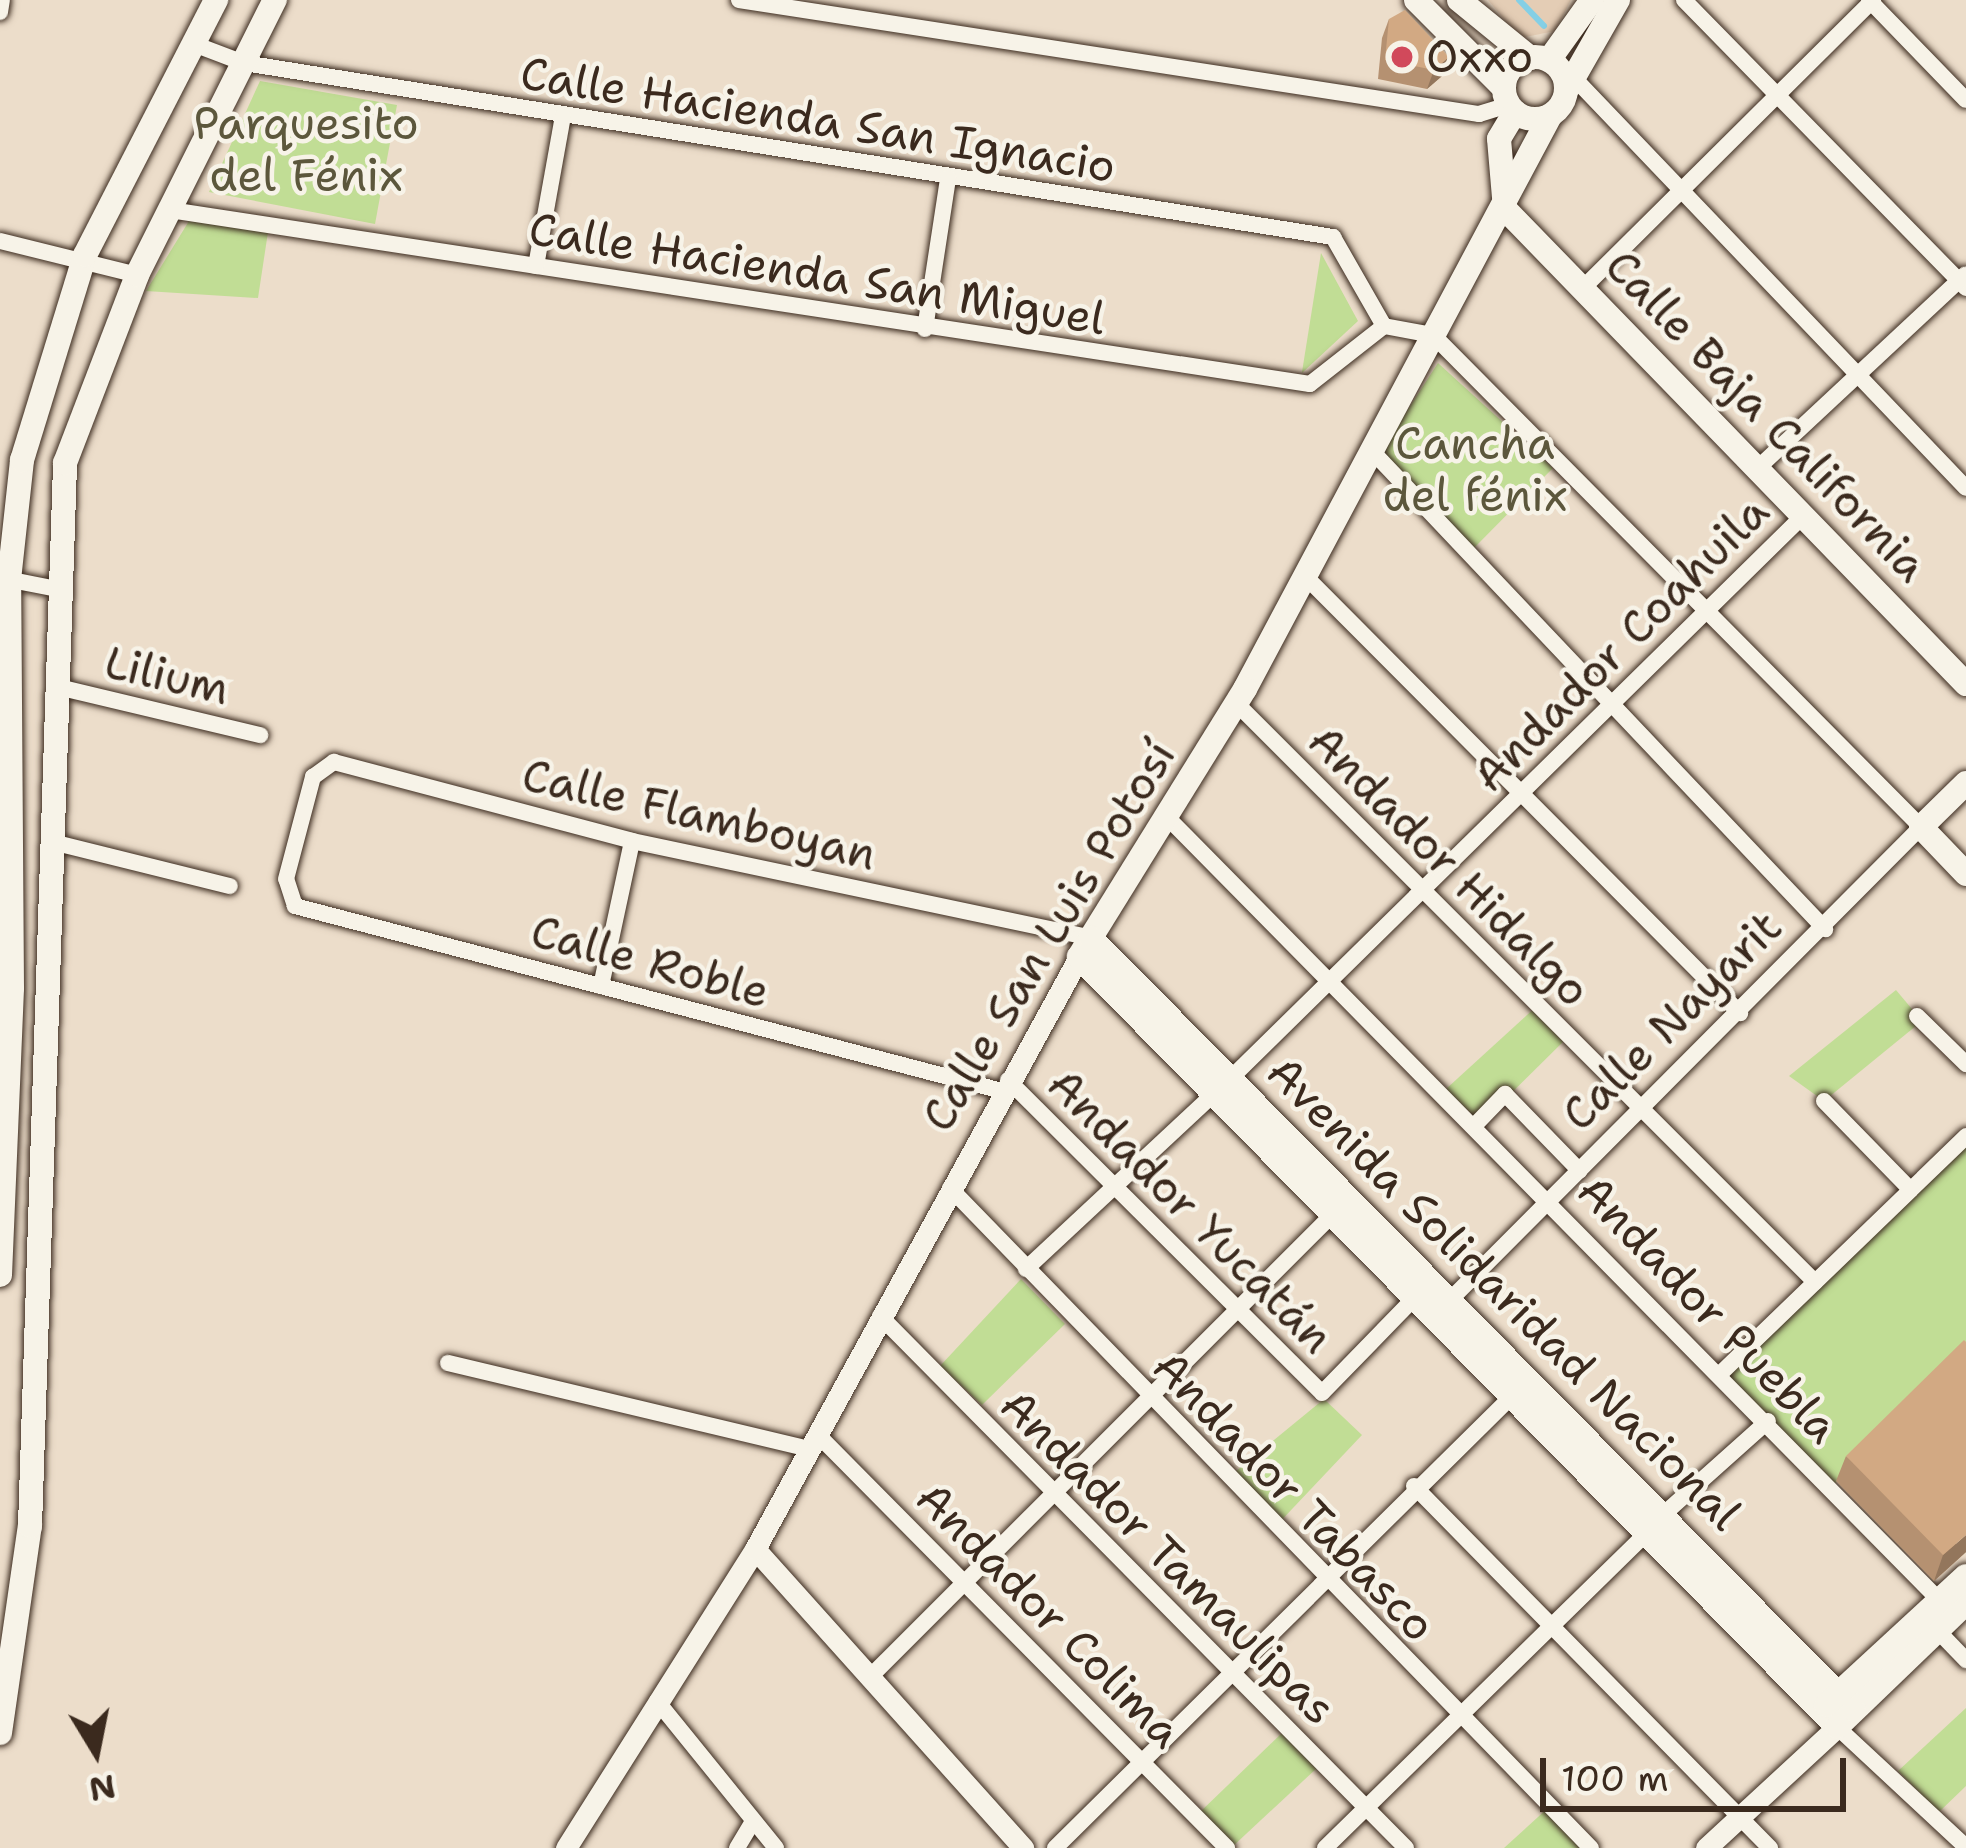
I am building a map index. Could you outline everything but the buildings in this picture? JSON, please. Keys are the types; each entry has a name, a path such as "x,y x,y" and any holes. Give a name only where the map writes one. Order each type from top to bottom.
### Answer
{"main road":[{"path":"0,1275 4,579 22,460 85,255 216,0"},
{"path":"0,1733 30,1526 56,843 57,589 65,463 137,275 275,0"},
{"path":"1416,0 1509,102 1550,116"},
{"path":"1459,0 1571,85"},
{"path":"1504,209 1499,139 1509,102 1539,59 1592,0"},
{"name":"Calle San Luis Potosí","path":"1085,947 1236,703 1550,116 1618,0"},
{"name":"Calle Baja California","path":"1504,209 1760,467 1966,684"},
{"name":"Calle Nayarit","path":"1922,827 1966,783"},
{"path":"1922,827 1966,874"},
{"name":"Avenida Solidaridad Nacional","path":"1085,947 1442,1307 1665,1513 1842,1715"},
{"name":"Avenida Solidaridad Nacional","path":"1225,1084 1336,1212 1424,1289"},
{"name":"Avenida Solidaridad Nacional","path":"1442,1307 1512,1396 1646,1534 1842,1715"},
{"path":"1842,1715 1937,1630 1966,1576"},
{"path":"1842,1715 1953,1602"}],"street":[{"path":"0,12 2,0"},
{"path":"739,0 1479,113 1509,102"},
{"path":"1684,0 1964,281"},
{"path":"1582,288 1871,1 1966,100"},
{"name":"Calle Hacienda San Ignacio","path":"194,44 244,63 1333,237 1384,326"},
{"path":"1571,85 1678,189 1966,488"},
{"path":"536,266 563,116"},
{"path":"925,329 947,178"},
{"name":"Calle Hacienda San Miguel","path":"170,210 1310,385 1384,326"},
{"path":"0,241 85,255 137,275"},
{"name":"Andador Coahuila","path":"1760,467 1964,281"},
{"path":"1384,326 1433,335 1704,613 1922,827"},
{"path":"1372,451 1825,929"},
{"name":"Andador Coahuila","path":"1026,1269 1334,979 1805,514"},
{"path":"1305,576 1740,1013"},
{"path":"4,579 57,589"},
{"name":"Lilium","path":"58,687 260,736"},
{"name":"Andador Hidalgo","path":"1236,703 1815,1282"},
{"name":"Calle Flamboyan","path":"285,894 320,765 632,841 1062,935 1085,947"},
{"name":"Andador Puebla","path":"1166,816 1953,1602"},
{"name":"Calle Nayarit","path":"1442,1307 1922,827"},
{"path":"601,986 632,841"},
{"path":"56,843 230,886"},
{"name":"Calle Roble","path":"285,894 295,906 1005,1085"},
{"name":"Calle San Luis Potosí","path":"566,1848 755,1549 1005,1085 1085,947"},
{"path":"1917,1016 1966,1064"},
{"name":"Andador Yucatán","path":"1005,1085 1115,1185 1322,1393 1424,1289"},
{"path":"1476,1124 1505,1094 1580,1172"},
{"path":"1824,1101 1910,1190"},
{"path":"1721,1373 1966,1136"},
{"name":"Andador Tabasco","path":"950,1188 1321,1579 1592,1848"},
{"path":"870,1677 1336,1212"},
{"path":"1,1239 43,1248"},
{"name":"Andador Tamaulipas","path":"880,1316 1406,1848"},
{"path":"448,1363 813,1441"},
{"path":"1055,1848 1414,1486 1512,1396"},
{"path":"1665,1513 1768,1421"},
{"name":"Andador Colima","path":"813,1441 968,1581 1227,1848"},
{"path":"1414,1486 1770,1848"},
{"path":"1324,1848 1646,1534"},
{"path":"755,1549 1023,1848"},
{"path":"1937,1630 1966,1660"},
{"path":"657,1701 776,1848"},
{"path":"1706,1848 1842,1715 1966,1847"},
{"path":"736,1848 753,1821"}],"shaded area":[{"path":"1488,0 1571,0 1555,31 1520,38"}],"green space":[{"name":"Parquesito del Fénix","path":"260,81 397,105 375,224 209,192"},
{"path":"189,221 268,232 258,298 146,291"},
{"path":"1321,253 1358,321 1302,373 1302,372"},
{"name":"Cancha del fénix","path":"1438,363 1553,468 1474,548 1381,451"},
{"path":"1896,990 1922,1021 1824,1101 1789,1076"},
{"path":"1538,1005 1569,1036 1481,1123 1446,1089"},
{"path":"1966,1136 1966,1377 1954,1366 1831,1487 1721,1373"},
{"path":"1021,1279 1065,1324 982,1405 940,1366"},
{"path":"1324,1399 1362,1435 1276,1526 1230,1476"},
{"path":"1966,1708 1966,1786 1939,1812 1898,1771"},
{"path":"1283,1732 1317,1768 1231,1848 1199,1813"},
{"path":"1549,1807 1588,1848 1504,1848"}],"waterway":[{"path":"1519,0 1544,26"}],"place":[{"name":"Oxxo","path":"1402,57"}]}
